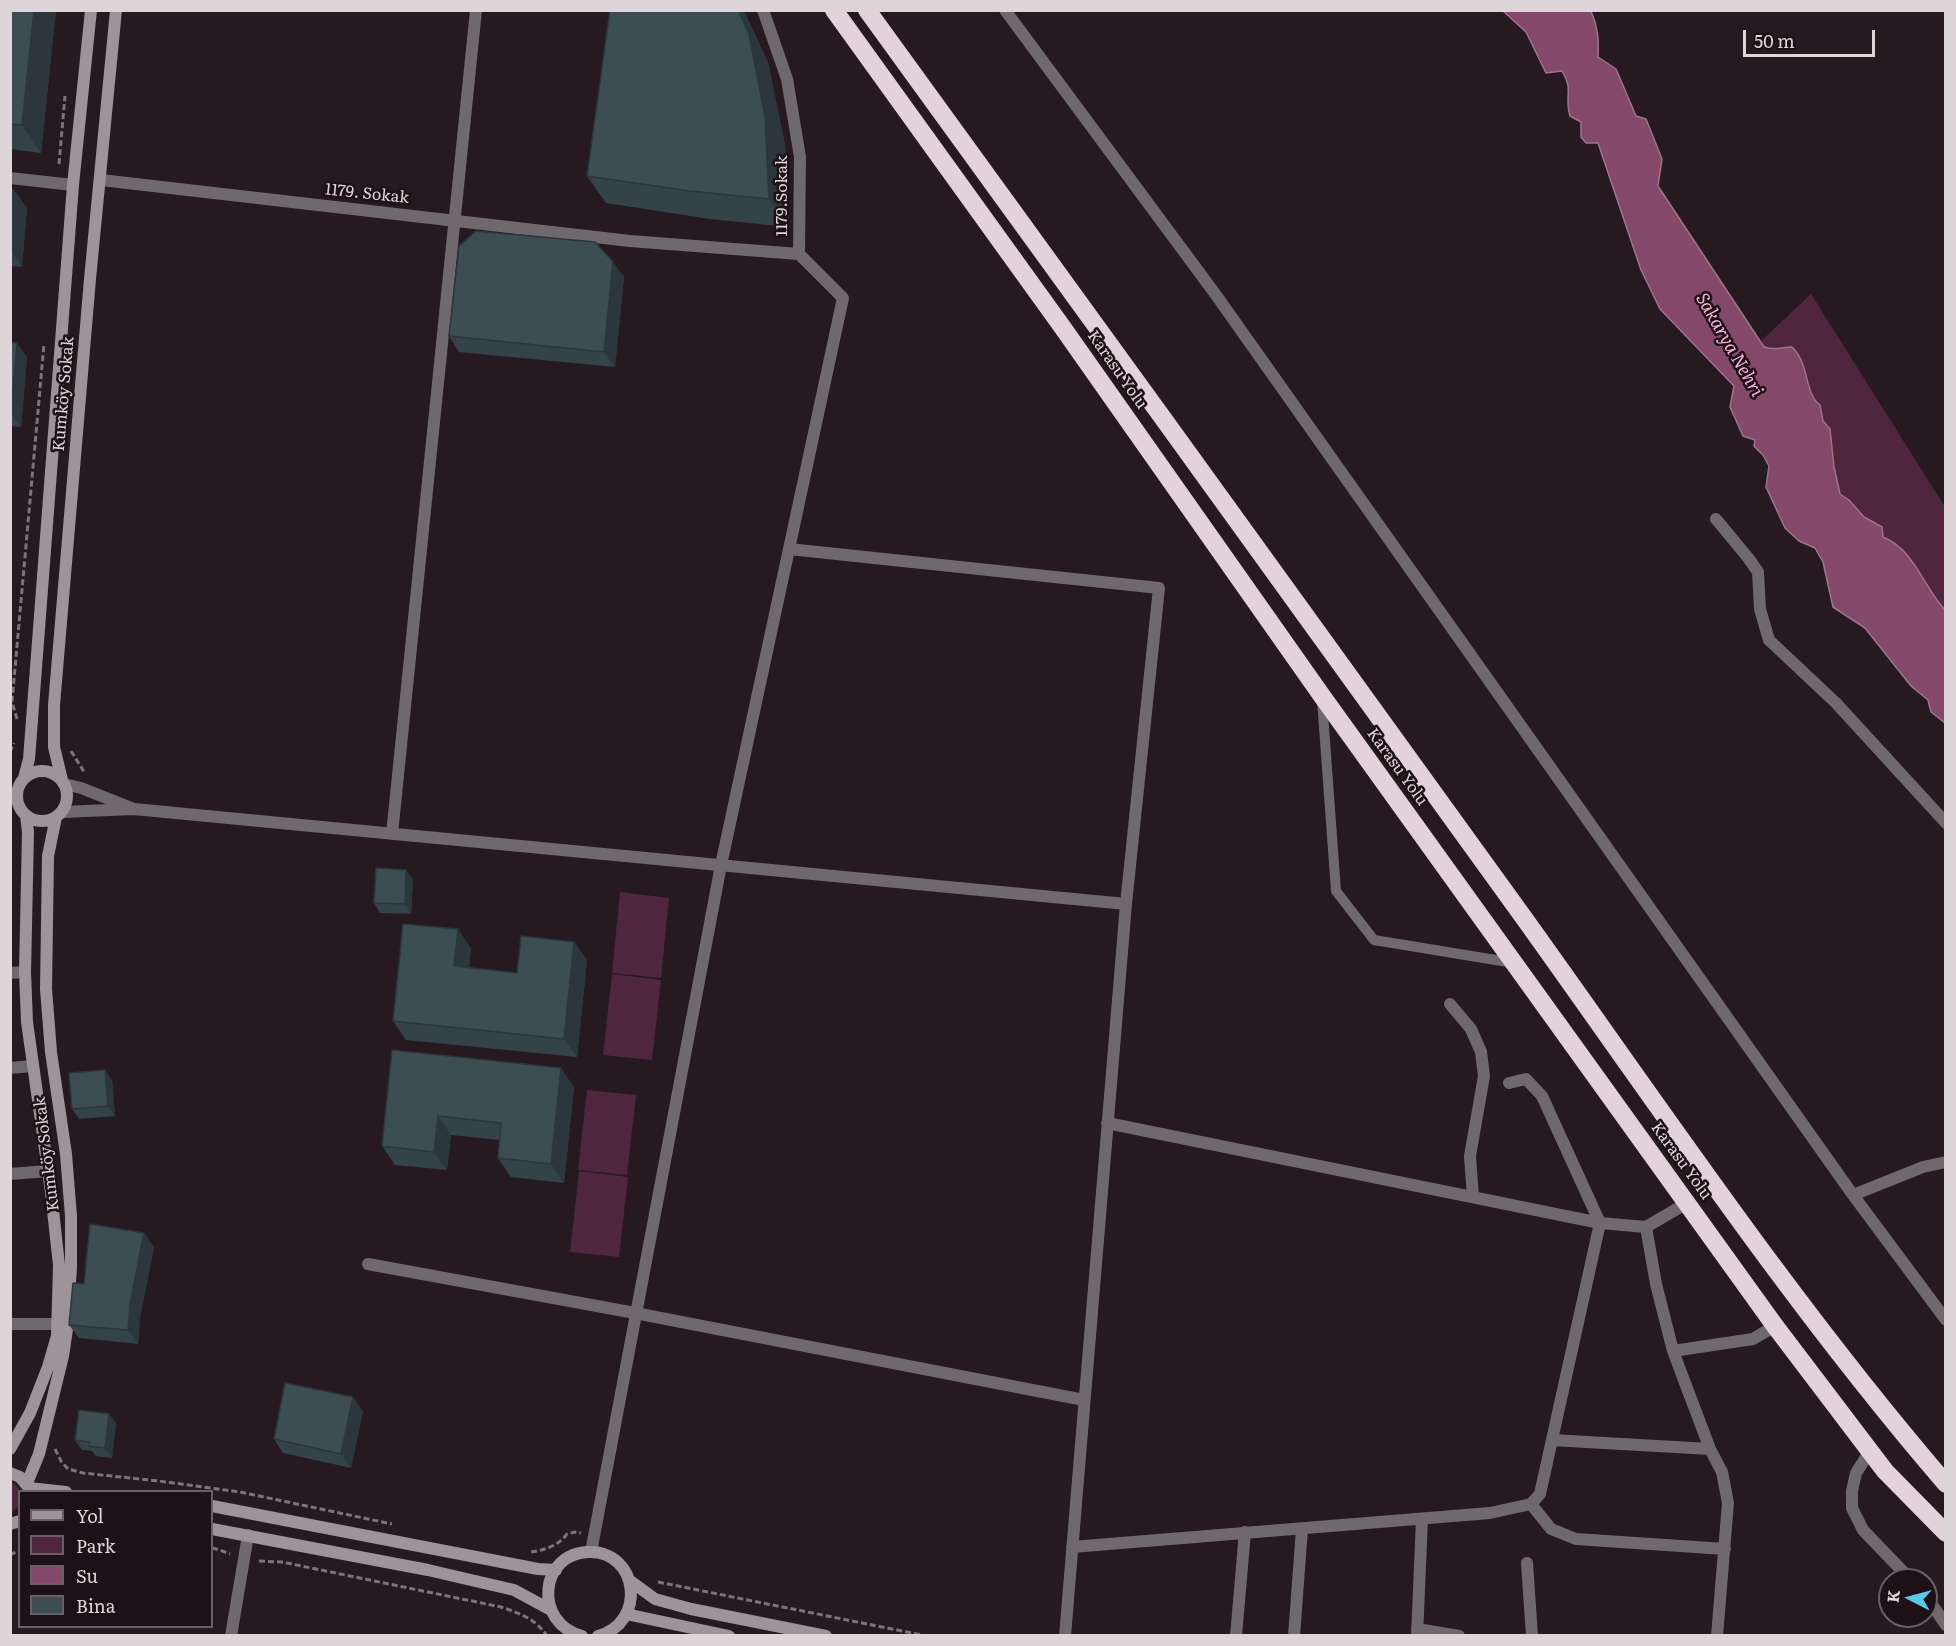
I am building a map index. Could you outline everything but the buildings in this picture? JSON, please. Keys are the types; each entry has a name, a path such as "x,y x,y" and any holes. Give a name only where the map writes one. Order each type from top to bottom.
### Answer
{"highway":[{"name":"Karasu Yolu","path":"834,10 1063,328 1322,696 1775,1326 1886,1471 1946,1533"},
{"path":"867,10 1525,919 1746,1232 1849,1366 1946,1484"}],"main road":[{"name":"Kumköy Sokak","path":"19,782 29,759 73,185 91,10"},
{"name":"Kumköy Sokak","path":"63,782 54,747 54,705 90,279 116,10"},
{"path":"48,771 56,774 63,782 68,797 59,814 49,820 41,821 19,811 17,794 19,782 31,773 48,771"},
{"name":"Kumköy Sokak","path":"10,1449 30,1413 57,1336 59,1265 27,1022 25,972 28,832 19,811"},
{"name":"Kumköy Sokak","path":"29,1488 63,1356 71,1268 71,1216 66,1154 51,1052 46,989 48,856 59,814"},
{"path":"10,1473 20,1477 29,1488 54,1490"},
{"path":"213,1506 538,1569 556,1570"},
{"path":"213,1529 428,1570 514,1590 551,1610"},
{"path":"582,1635 563,1631 548,1603 548,1589 552,1575 569,1557 591,1552 609,1557 620,1565 632,1590 626,1614 614,1629 602,1635"},
{"path":"629,1580 655,1599 692,1609 826,1635"},
{"path":"626,1614 729,1635"}],"street":[{"path":"392,834 476,10"},
{"path":"1005,10 1216,295 1852,1195 1946,1320"},
{"name":"1179.Sokak","path":"630,240 799,254 800,157 787,79 763,11"},
{"path":"10,178 73,185"},
{"name":"1179. Sokak","path":"101,180 630,240"},
{"path":"591,1552 720,865 843,298 799,254"},
{"path":"1716,519 1758,572 1760,609 1768,640 1836,703 1946,823"},
{"path":"789,549 1159,588 1126,904 1065,1635"},
{"path":"63,782 134,809"},
{"path":"59,814 134,809 1126,904"},
{"path":"10,973 25,972"},
{"path":"1450,1004 1471,1029 1481,1052 1484,1076 1470,1156 1473,1197"},
{"path":"10,1068 33,1066"},
{"path":"1072,1547 1490,1513 1531,1504 1540,1494 1600,1223 1542,1096 1526,1079 1509,1083"},
{"path":"1107,1123 1600,1223 1646,1227 1688,1203"},
{"path":"1852,1195 1923,1167 1946,1162"},
{"path":"10,1174 48,1171"},
{"path":"1646,1227 1656,1284 1673,1352 1710,1449 1722,1472 1728,1503 1717,1635"},
{"path":"368,1264 1084,1400"},
{"path":"10,1324 57,1324"},
{"path":"1673,1352 1753,1339 1775,1326"},
{"path":"1552,1440 1710,1449"},
{"path":"1870,1451 1856,1473 1852,1491 1852,1508 1863,1530 1899,1568"},
{"path":"1531,1504 1551,1529 1576,1539 1725,1549"},
{"path":"1422,1519 1417,1632 1459,1635"},
{"path":"1294,1635 1302,1529"},
{"path":"1236,1635 1245,1532"},
{"path":"231,1635 248,1535"},
{"path":"1527,1563 1532,1635"}],"lane":[{"path":"1322,696 1336,891 1374,940 1514,963"}],"path":[{"path":"18,722 12,702 44,344"},
{"path":"10,752 15,741"},
{"path":"54,1447 68,1469 83,1473 240,1492 393,1524"},
{"path":"526,1552 545,1550 562,1541 567,1534 575,1532"},
{"path":"213,1548 232,1555"},
{"path":"257,1561 282,1562 501,1607 523,1615 542,1628 547,1635"},
{"path":"656,1581 927,1635"}],"green space":[{"path":"1811,294 1945,507 1945,610 1934,598 1925,580 1889,540 1883,537 1849,500 1840,494 1834,467 1830,429 1823,421 1820,405 1811,394 1798,354 1792,347 1771,349 1760,342"},
{"path":"620,892 669,898 661,978 612,973"},
{"path":"612,974 661,980 652,1060 603,1055"},
{"path":"587,1090 636,1095 627,1175 578,1170"},
{"path":"579,1171 628,1177 619,1257 570,1252"},
{"path":"11,1482 19,1490 18,1507 11,1513"}],"water":[{"name":"Sakarya Nehri","path":"1503,11 1591,11 1598,34 1598,57 1616,69 1636,116 1646,119 1662,159 1658,186 1764,347 1775,349 1792,347 1798,354 1811,394 1820,405 1823,421 1830,429 1834,467 1840,494 1849,500 1864,517 1882,527 1883,537 1903,550 1945,610 1945,723 1931,712 1928,700 1911,686 1865,628 1833,607 1823,562 1815,548 1799,541 1785,528 1766,487 1769,466 1754,446 1755,440 1743,436 1730,407 1734,386 1660,309 1641,270 1598,143 1586,143 1581,137 1581,122 1570,116 1566,77 1562,71 1546,73 1526,32"}]}
